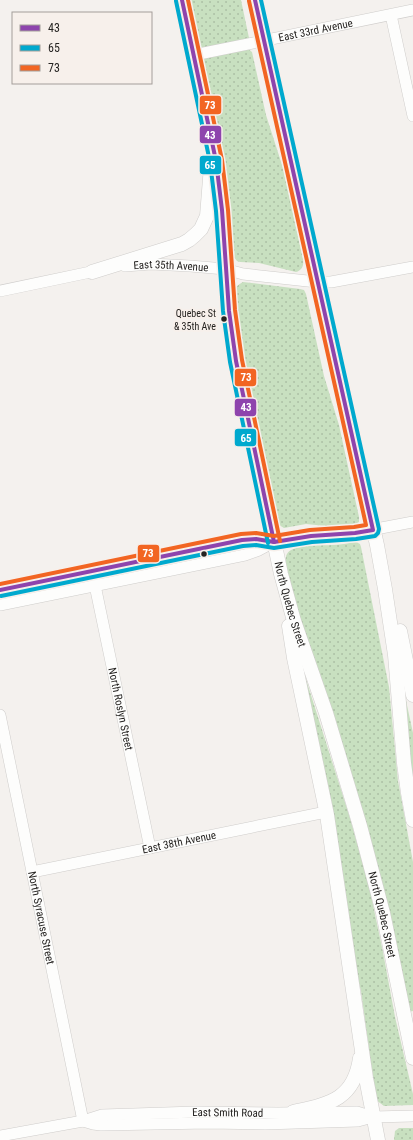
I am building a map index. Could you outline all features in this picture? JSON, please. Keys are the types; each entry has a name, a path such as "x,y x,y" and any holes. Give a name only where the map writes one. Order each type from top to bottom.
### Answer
{"main road":[{"name":"North Quebec Street","path":"182,0 213,146 221,199 225,269 236,362 280,574 294,621 326,713 362,832 383,913 413,1058"},
{"path":"255,0 385,590 395,662 406,779 413,820"},
{"path":"92,272 182,244 201,229 208,210 213,146"},
{"path":"280,574 294,658 326,812 362,1048 378,1140"},
{"path":"385,590 394,606 413,695"},
{"path":"294,1112 329,1103 341,1096 347,1090 355,1077 362,1048"}],"street":[{"name":"East 33rd Avenue","path":"194,55 413,10"},
{"path":"391,15 413,116"},
{"name":"East 35th Avenue","path":"0,291 124,266 151,264 225,269 243,274 317,282 352,279 413,267"},
{"path":"0,590 242,540 256,539 274,542 311,536 355,533 413,522"},
{"path":"0,605 245,555 274,542"},
{"name":"North Roslyn Street","path":"92,571 150,848"},
{"name":"North Syracuse Street","path":"0,715 83,1121"},
{"name":"East 38th Avenue","path":"32,872 326,812"},
{"name":"East Smith Road","path":"0,1136 83,1121 102,1115 196,1112 357,1112 373,1117"},
{"name":"East Smith Road","path":"83,1121 101,1125 208,1123 265,1124 358,1121 373,1117 413,1116"}],"green space":[{"path":"189,0 241,0 249,38 248,40 204,48 201,47"},
{"path":"248,49 252,52 266,115 283,168 303,259 302,267 296,272 259,263 240,262 233,256 228,190 203,59 206,57"},
{"path":"243,282 300,289 304,290 306,294 324,376 339,425 359,517 359,522 356,524 336,527 306,524 284,528 277,523 244,370 240,344 234,294 239,284"},
{"path":"356,542 360,544 361,547 389,687 398,781 413,862 413,1011 409,1012 286,565 287,554 290,551 300,547 338,545"},
{"path":"304,673 350,818 369,886 395,1017 413,1094 413,1105 384,1106 376,1100 361,991 356,972"},
{"path":"405,696 413,733 413,783 411,769"},
{"path":"399,1128 413,1128 413,1140 394,1140 395,1131"}],"transit line":[{"name":"43","path":"182,0 216,161 222,210 229,311 236,361 274,542"},
{"name":"73","path":"188,0 222,160 228,210 235,310 242,360 280,541"},
{"name":"43","path":"0,590 242,540 256,539 274,542 311,536 355,533 373,530 255,0"},
{"name":"65","path":"1,596 243,546 256,545 274,548 312,542 356,539 375,536 378,533 379,529 261,0"},
{"name":"65","path":"176,1 210,162 216,211 223,311 230,362 268,543"},
{"name":"73","path":"0,584 241,534 256,533 274,536 310,530 366,525 249,1"}],"place":[{"name":"Quebec St & 35th Ave","path":"224,319"}]}
